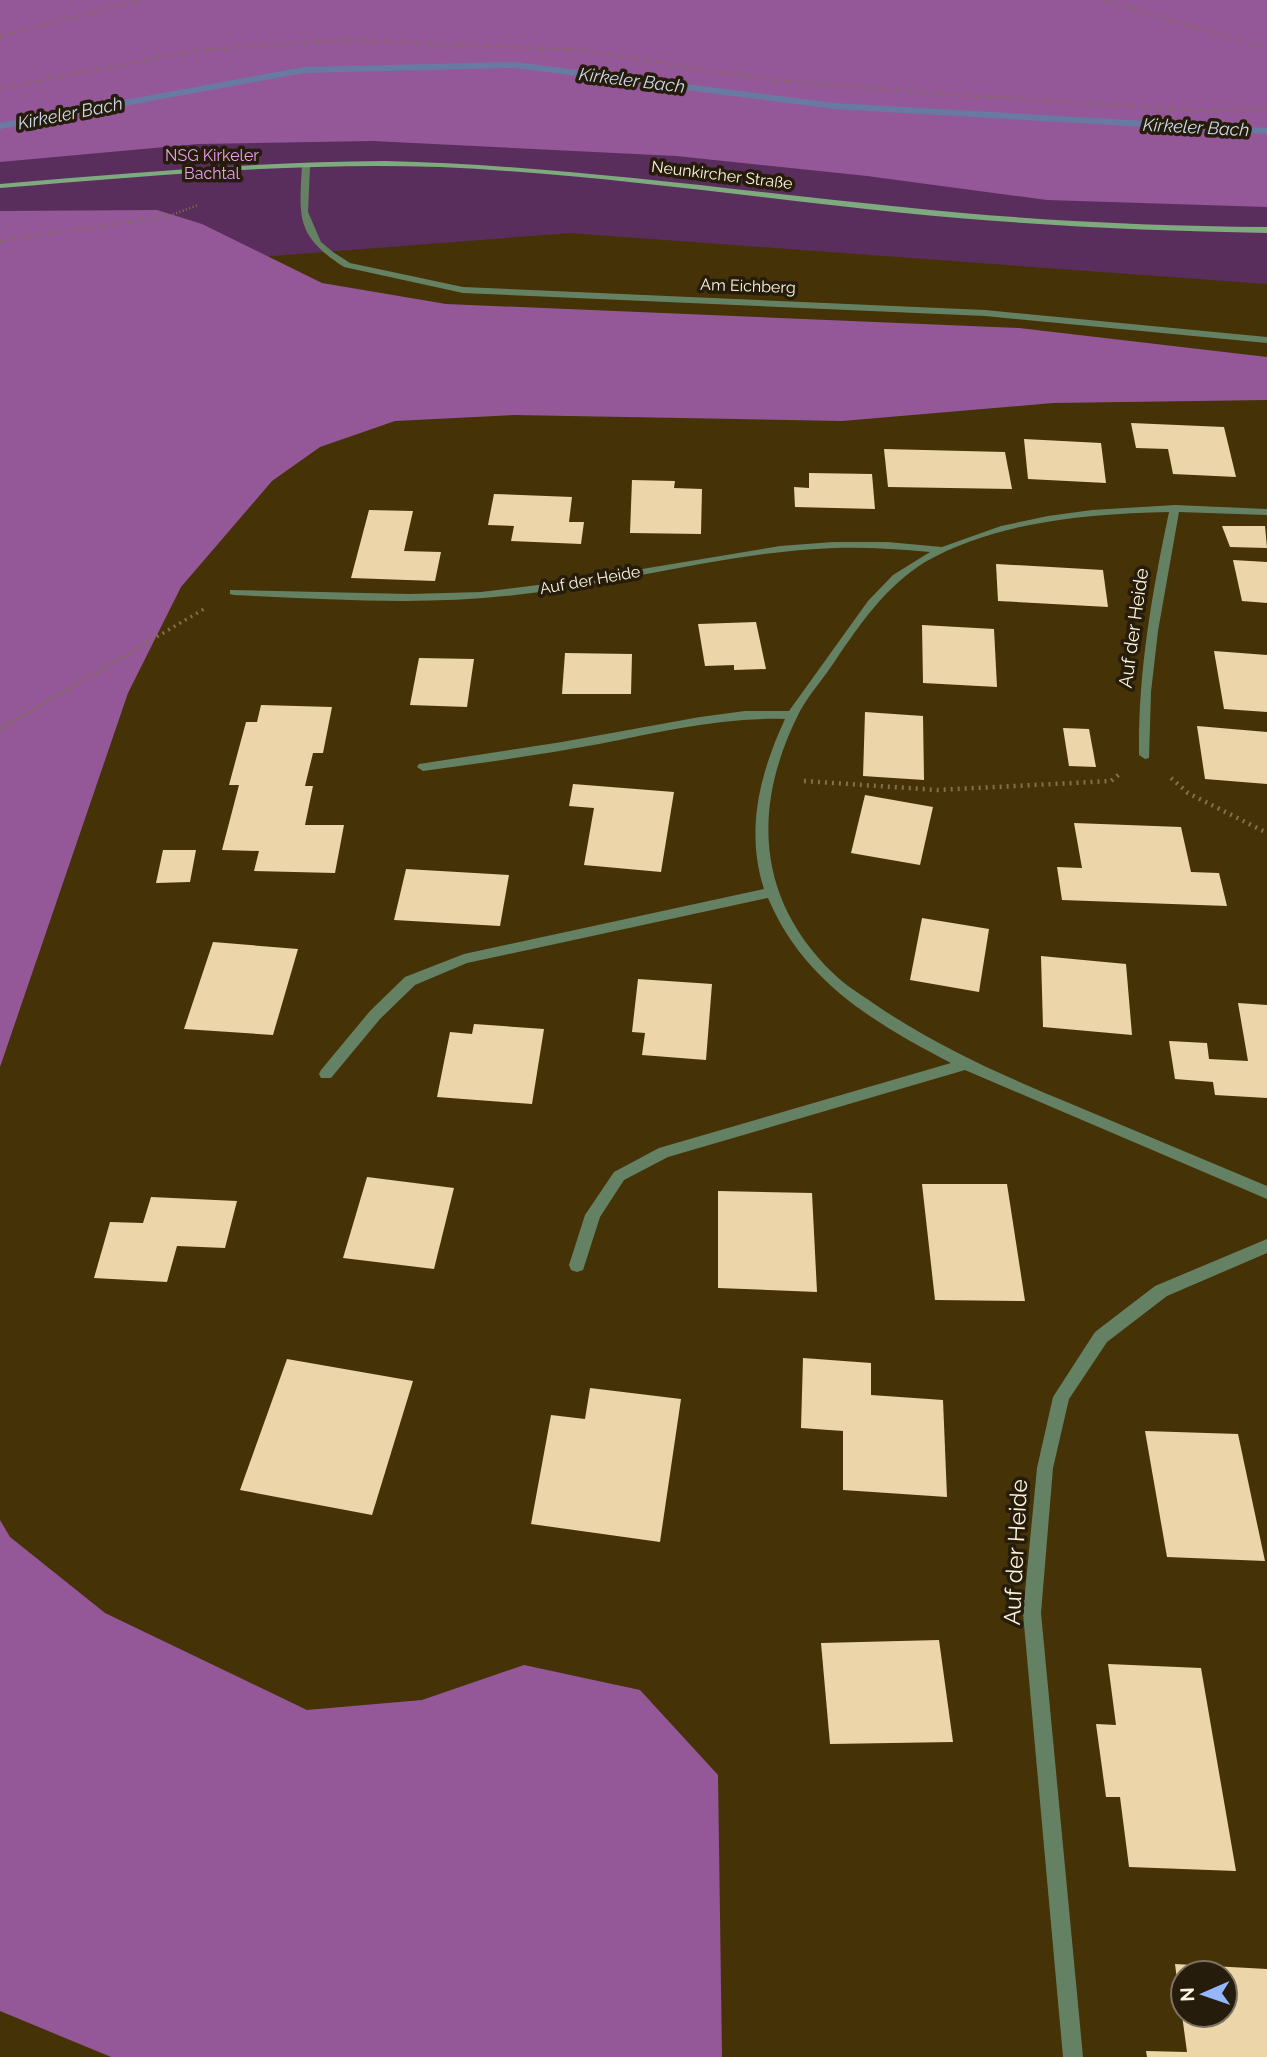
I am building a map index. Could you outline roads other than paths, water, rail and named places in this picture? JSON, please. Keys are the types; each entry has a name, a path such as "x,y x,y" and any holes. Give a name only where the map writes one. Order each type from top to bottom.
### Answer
{"main road":[{"name":"Neunkircher Straße","path":"0,186 174,172 306,166 436,165 612,176 988,218 1087,225 1267,230"}],"street":[{"name":"Am Eichberg","path":"306,166 304,212 317,243 347,265 426,284 463,290 523,294 985,313 1267,340"},
{"name":"Auf der Heide","path":"1145,755 1142,708 1153,616 1175,508"},
{"name":"Auf der Heide","path":"1267,512 1175,508 1111,511 1003,530 923,559 894,579 840,645 793,715 766,779 758,837 769,893 798,941 830,979 887,1021 962,1065 1267,1193"},
{"name":"Auf der Heide","path":"234,592 434,598 529,591 746,552 825,543 895,543 943,551"},
{"path":"423,767 529,753 705,718 749,712 793,715"},
{"path":"326,1074 376,1014 410,981 464,959 769,893"},
{"path":"577,1265 593,1215 619,1176 664,1152 962,1065"},
{"name":"Auf der Heide","path":"1073,2057 1032,1613 1045,1468 1061,1397 1101,1337 1161,1292 1267,1246"}],"waterway":[{"name":"Kirkeler Bach","path":"0,126 304,70 515,65 834,106 1267,131"}],"park label":[{"name":"NSG Kirkeler Bachtal","path":"212,164"}]}
